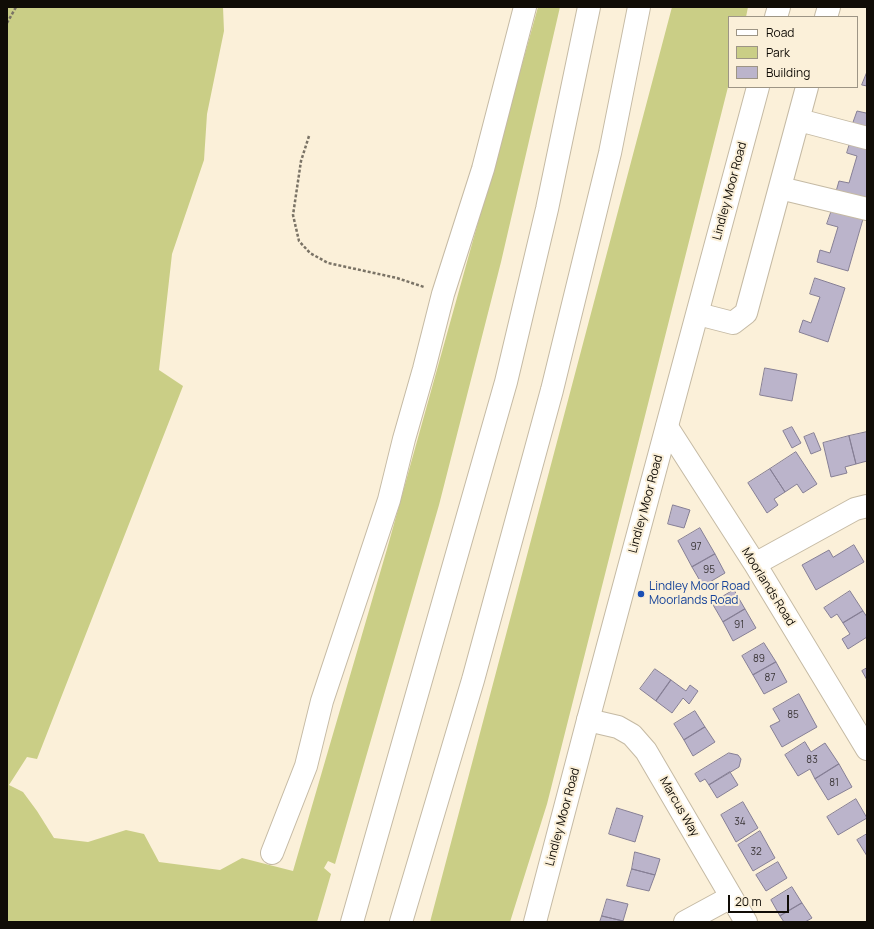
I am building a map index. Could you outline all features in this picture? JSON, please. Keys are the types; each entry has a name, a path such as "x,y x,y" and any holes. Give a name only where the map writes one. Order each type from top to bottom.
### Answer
{"main road":[{"path":"272,853 306,766 322,701 389,500 443,294 483,169 525,7"},
{"path":"352,922 506,382 547,209 589,7"},
{"path":"401,922 473,680 552,390 610,153 639,7"},
{"name":"Lindley Moor Road","path":"536,922 588,720 758,88"},
{"path":"698,314 733,323 746,313 807,88"},
{"path":"799,120 867,138"},
{"path":"780,188 867,209"},
{"name":"Moorlands Road","path":"666,427 755,564 867,750"},
{"path":"755,564 855,509 867,506"},
{"name":"Marcus Way","path":"588,720 618,727 632,735 646,751 746,922"},
{"path":"685,922 731,897"}],"path":[{"path":"7,23 16,7"},
{"path":"309,136 301,162 293,215 299,241 310,253 328,263 397,278 443,294"}],"green space":[{"path":"7,7 223,7 224,31 207,114 204,160 172,254 159,370 183,386 37,759 27,757 9,785 23,792 54,838 88,842 126,830 144,834 159,862 220,870 242,858 293,871 387,549 538,7 560,7 501,262 439,505 335,864 328,861 324,868 331,874 317,922 7,922"},
{"path":"672,7 748,7 746,16 728,16 728,87 547,804 510,922 430,922"}],"building":[{"path":"867,72 867,86 862,85"},
{"path":"867,110 867,130 852,125 857,111 866,113"},
{"path":"851,140 867,145 867,202 835,195 839,181 849,183 857,156 847,153"},
{"path":"832,210 863,219 848,271 817,262 820,250 830,253 838,227 827,224"},
{"path":"815,278 845,288 828,342 799,332 803,320 811,323 820,297 810,294"},
{"path":"765,368 797,374 792,401 760,395"},
{"path":"792,427 801,443 792,448 783,431"},
{"path":"867,432 867,461 856,464 849,436"},
{"path":"814,433 821,450 811,454 804,437"},
{"path":"849,436 856,464 845,467 847,473 831,477 823,443"},
{"path":"796,452 817,484 803,493 797,484 785,492 770,469"},
{"path":"770,469 785,492 774,499 778,505 767,513 748,483"},
{"path":"673,505 690,510 684,528 668,524"},
{"path":"700,528 715,554 692,567 678,541"},
{"path":"854,545 864,562 816,590 802,565 829,550 833,557"},
{"path":"715,554 725,573 703,586 692,567"},
{"path":"734,590 745,609 723,622 712,603"},
{"path":"850,591 863,611 843,623 837,614 831,618 824,608"},
{"path":"745,609 756,628 733,641 723,622"},
{"path":"863,611 867,617 867,637 848,649 842,639 850,634 843,623"},
{"path":"764,643 776,662 753,675 742,656"},
{"path":"776,662 787,682 764,694 753,675"},
{"path":"867,668 867,680 862,671"},
{"path":"655,669 671,680 656,701 640,689"},
{"path":"671,680 686,691 690,685 698,691 689,704 683,698 672,713 656,701"},
{"path":"799,694 817,727 782,747 770,726 780,721 773,709"},
{"path":"695,711 705,727 684,740 674,724"},
{"path":"705,727 715,742 693,756 684,740"},
{"path":"805,742 811,752 825,743 839,764 815,779 810,769 798,776 785,755"},
{"path":"729,753 738,755 741,759 739,767 709,785 705,779 700,782 695,774"},
{"path":"839,764 852,787 828,800 815,779"},
{"path":"730,772 738,785 717,798 709,785"},
{"path":"856,799 867,818 838,835 827,817"},
{"path":"743,802 758,828 736,842 721,815"},
{"path":"617,808 643,816 635,842 609,834"},
{"path":"760,831 775,858 753,871 738,845"},
{"path":"867,834 867,856 857,840"},
{"path":"635,852 660,859 655,875 632,869"},
{"path":"778,862 787,878 766,891 756,875"},
{"path":"632,869 655,875 649,891 627,886"},
{"path":"792,887 802,903 780,916 771,900"},
{"path":"607,899 628,904 623,921 602,916"},
{"path":"802,903 812,918 805,922 784,922 780,916"},
{"path":"602,916 623,921 623,922 600,922"}],"place":[{"name":"Lindley Moor Road Moorlands Road","path":"641,594"}]}
